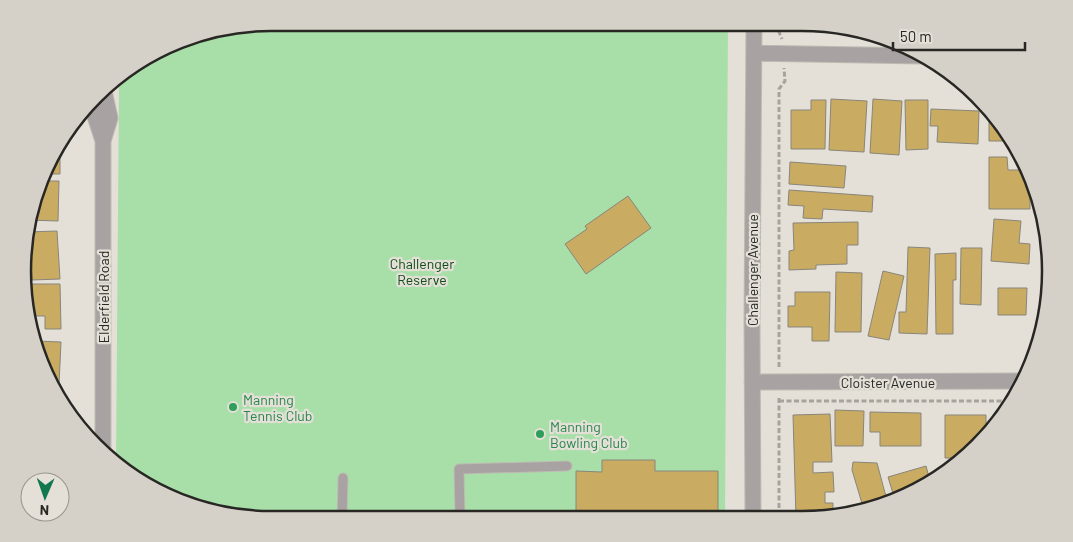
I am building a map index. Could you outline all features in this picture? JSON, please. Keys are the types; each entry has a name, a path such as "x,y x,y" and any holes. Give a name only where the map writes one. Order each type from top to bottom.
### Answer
{"street":[{"name":"Challenger Avenue","path":"753,511 754,31"},
{"path":"754,53 907,56"},
{"name":"Elderfield Road","path":"103,443 103,142 110,118 105,97"},
{"name":"Elderfield Road","path":"93,111 103,142"},
{"name":"Cloister Avenue","path":"752,382 1015,381"}],"lane":[{"path":"460,511 459,469 567,466"},
{"path":"342,511 343,478"}],"path":[{"path":"779,31 783,41 785,81 779,89 779,511"},
{"path":"779,401 1003,401"}],"green space":[{"name":"Challenger Reserve","path":"271,31 728,31 725,511 271,511 240,509 209,503 179,493 151,479 125,461 116,454 119,88 125,81 151,63 179,49 209,39 240,33"}],"building":[{"path":"831,99 867,101 864,152 829,150"},
{"path":"873,99 902,101 899,155 870,153"},
{"path":"811,100 826,100 825,149 791,149 791,110 811,110"},
{"path":"905,100 928,100 928,149 906,150"},
{"path":"931,109 979,111 978,144 937,142 938,126 930,126"},
{"path":"989,121 1003,141 989,141"},
{"path":"60,157 60,174 52,174"},
{"path":"989,157 1007,157 1008,170 1020,170 1024,179 1030,197 1030,209 989,209"},
{"path":"790,162 846,166 844,188 789,184"},
{"path":"48,181 59,181 58,221 37,220"},
{"path":"789,190 873,196 872,212 823,209 822,219 803,218 804,206 788,205"},
{"path":"628,196 651,228 586,274 565,244 587,229 585,226"},
{"path":"994,219 1021,221 1019,243 1030,244 1029,264 991,261"},
{"path":"858,222 858,245 847,245 847,264 816,265 816,269 789,270 789,251 794,250 793,223"},
{"path":"57,231 60,279 32,280 35,232"},
{"path":"908,247 930,248 927,334 899,333 899,312 906,312"},
{"path":"961,248 982,248 981,305 960,304"},
{"path":"956,253 956,280 953,280 953,334 936,334 935,254"},
{"path":"883,271 904,276 889,340 868,336"},
{"path":"836,272 862,273 861,332 835,332"},
{"path":"32,284 60,284 61,329 45,329 45,316 36,316"},
{"path":"998,288 1027,288 1026,315 998,315"},
{"path":"795,292 830,292 829,341 812,341 812,327 788,327 788,306 795,306"},
{"path":"42,341 61,342 59,383 49,363"},
{"path":"835,410 864,411 863,446 835,446"},
{"path":"870,412 921,413 921,446 880,446 880,432 870,432"},
{"path":"830,414 832,462 813,462 813,473 833,472 834,492 825,492 825,503 833,503 833,509 796,511 793,415"},
{"path":"945,415 986,415 986,424 972,441 952,458 945,458"},
{"path":"602,460 655,460 655,471 718,471 718,511 576,511 576,471 602,472"},
{"path":"853,462 877,463 887,495 862,503 852,470"},
{"path":"926,466 928,475 893,493 888,477"}],"place":[{"name":"Manning Tennis Club","path":"233,407"},
{"name":"Manning Bowling Club","path":"540,434"}]}
